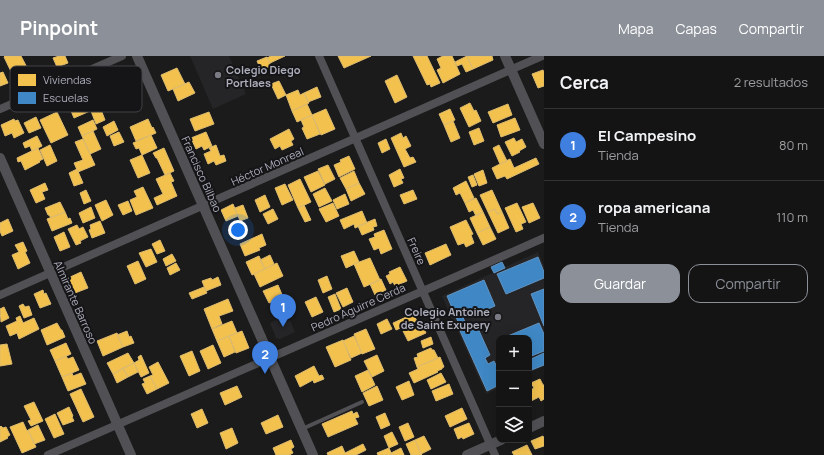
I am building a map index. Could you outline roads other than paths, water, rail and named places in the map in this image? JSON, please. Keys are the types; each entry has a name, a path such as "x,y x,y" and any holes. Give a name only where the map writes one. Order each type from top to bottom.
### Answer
{"street":[{"path":"99,66 122,56"},
{"name":"Francisco Bilbao","path":"137,56 141,66"},
{"name":"Freire","path":"319,56 495,455"},
{"path":"505,56 544,144"},
{"name":"Héctor Monreal","path":"0,295 542,56"},
{"name":"Francisco Bilbao","path":"142,67 313,455"},
{"path":"0,109 10,105"},
{"name":"Almirante Barroso","path":"0,158 131,455"},
{"name":"Pedro Aguirre Cerda","path":"48,455 544,238"},
{"path":"532,427 544,421"},
{"path":"467,455 496,443"}],"lane":[{"path":"302,429 362,402"}],"place":[{"name":"Colegio Diego Portlaes","path":"218,75"},
{"name":"Colegio Antoine de Saint Exupery","path":"498,317"},
{"name":"El Campesino","path":"283,327"},
{"name":"ropa americana","path":"265,374"}]}
